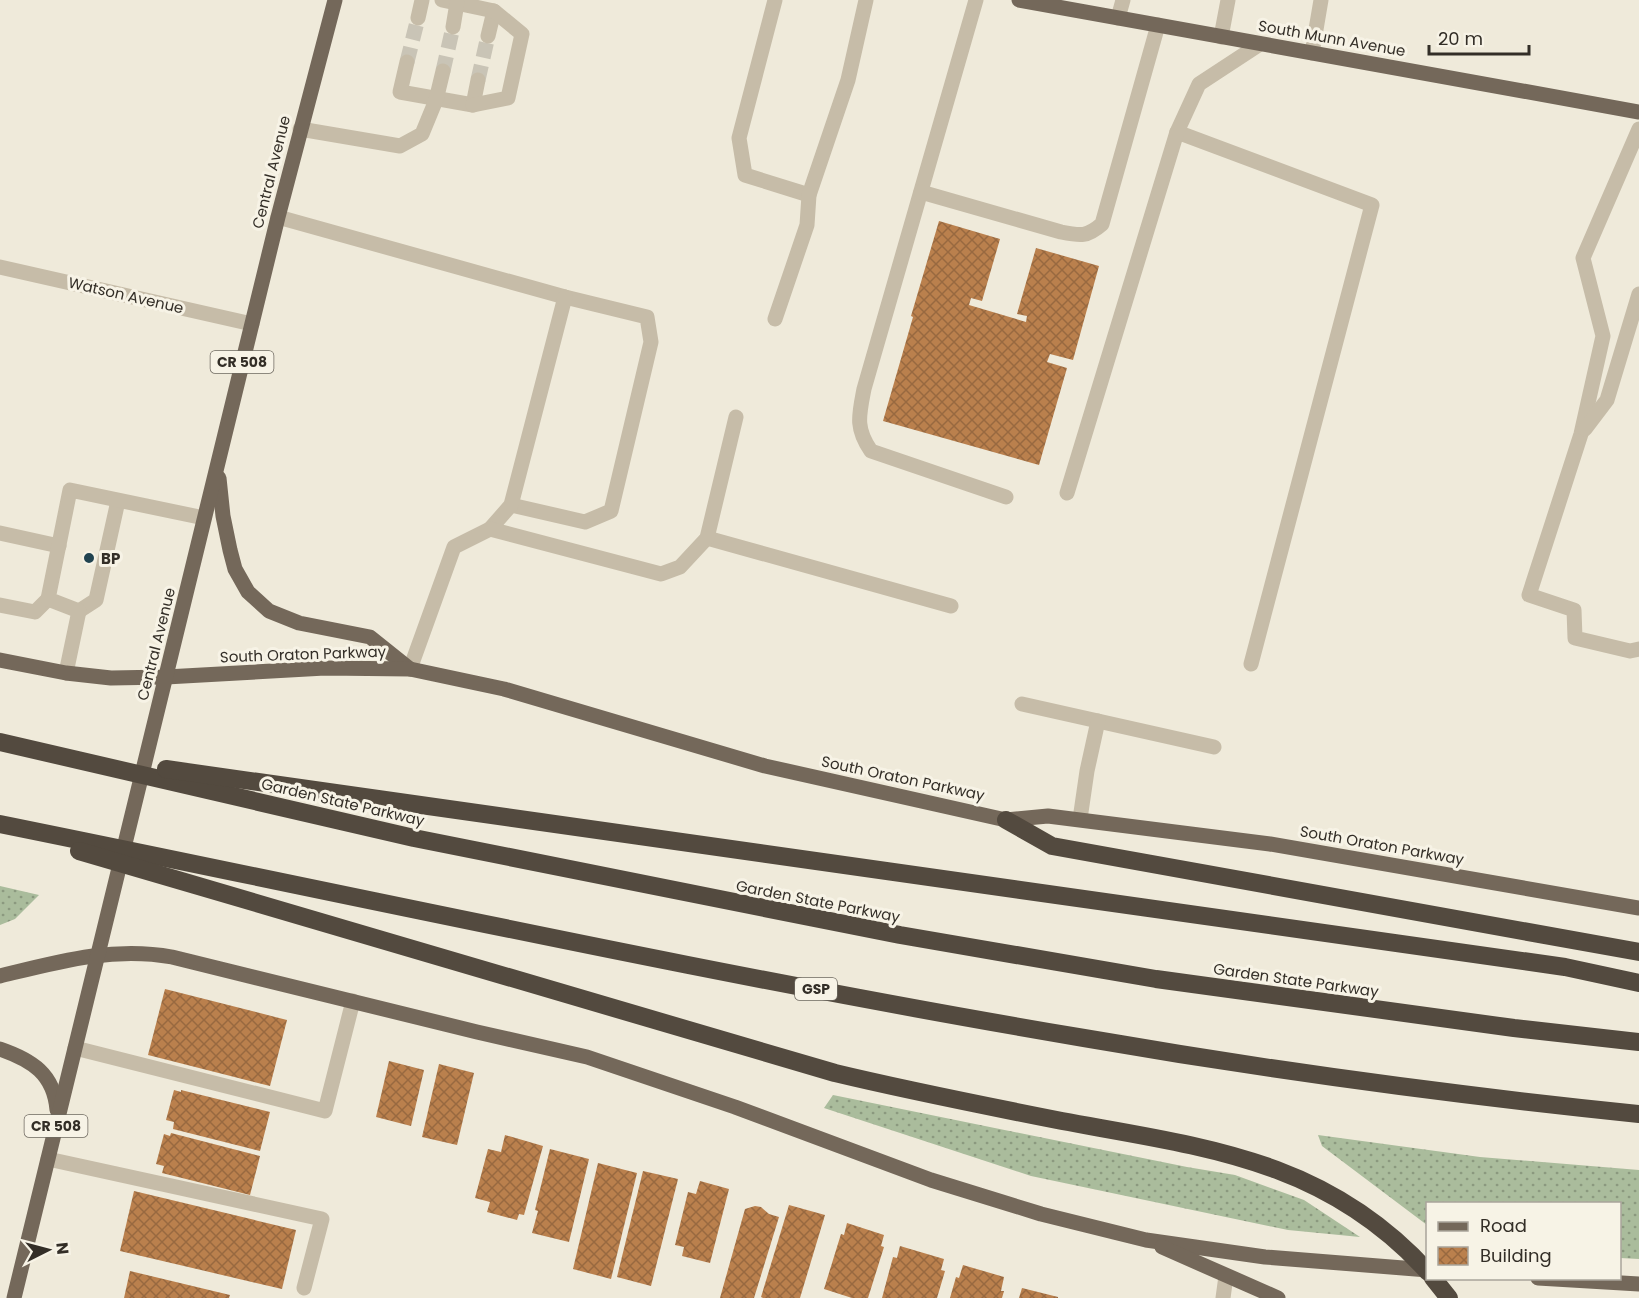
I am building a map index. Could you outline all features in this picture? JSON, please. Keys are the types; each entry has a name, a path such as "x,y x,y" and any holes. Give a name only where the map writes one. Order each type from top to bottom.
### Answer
{"highway":[{"name":"Garden State Parkway","path":"0,742 414,838 900,935 1156,979 1514,1028 1637,1041"},
{"path":"52,753 1542,963 1590,971 1639,983"},
{"path":"1006,820 1052,846 1639,952"},
{"path":"0,825 835,1073 959,1101 1172,1141 1262,1163 1313,1184 1339,1198 1390,1235 1426,1269"},
{"name":"GSP","path":"0,825 970,1019 1269,1068 1442,1092 1639,1114"},
{"path":"1435,1280 1449,1298"}],"main road":[{"name":"Central Avenue","path":"14,1298 278,217 335,0"},
{"name":"South Munn Avenue","path":"1019,0 1639,112"},
{"path":"219,461 220,497 230,550 236,569 248,592 269,610 299,623 370,637 410,669"},
{"name":"South Oraton Parkway","path":"0,660 66,673 111,678 314,668 410,669 504,689 765,766 1006,820 1048,816 1270,844 1639,908"},
{"path":"0,976 98,954 137,953 172,957 586,1057 735,1107 931,1180 1041,1214 1146,1240 1265,1257 1347,1262 1426,1271"},
{"path":"0,1049 25,1059 39,1069 50,1082 56,1099 58,1119"},
{"path":"1146,1240 1278,1298"},
{"path":"1572,1280 1639,1284"}],"street":[{"path":"418,18 422,0"},
{"path":"775,0 740,138 745,175 809,195"},
{"path":"775,319 807,225 809,195 848,80 866,0"},
{"path":"976,0 864,389 859,415 861,437 871,451 1006,496"},
{"path":"1118,18 1123,0"},
{"path":"1221,37 1228,0"},
{"path":"1312,53 1321,0"},
{"path":"407,62 400,92 472,105 508,98 522,34 495,11 480,4 450,2 453,27"},
{"path":"488,36 495,11"},
{"path":"921,192 1081,236 1094,231 1102,224 1158,25"},
{"path":"1067,493 1177,132 1199,84 1260,44"},
{"path":"300,129 400,146 422,134 436,100 443,71"},
{"path":"472,105 478,80"},
{"path":"1639,129 1583,258 1603,336 1581,434 1529,595 1574,610 1575,638 1630,651 1639,649"},
{"path":"1177,132 1372,205 1251,664"},
{"path":"278,217 565,297 647,317 651,342 611,511 585,522 511,505"},
{"name":"Watson Avenue","path":"0,267 252,324"},
{"path":"1581,434 1607,400 1639,294"},
{"path":"410,669 454,547 490,529 511,505 565,297"},
{"path":"490,529 661,574 680,567 707,538 736,417"},
{"path":"0,605 34,612 48,599 70,490 204,518"},
{"path":"66,673 79,611 96,600 118,501"},
{"path":"0,533 59,546"},
{"path":"707,538 951,606"},
{"path":"48,599 79,611"},
{"path":"1022,704 1214,747"},
{"path":"1080,819 1098,721"},
{"path":"75,1048 325,1111 353,1001"},
{"path":"48,1159 322,1219 304,1288"},
{"path":"1223,1298 1226,1276"}],"green space":[{"path":"0,886 39,895 15,919 0,925"},
{"path":"833,1095 1235,1175 1304,1200 1360,1237 1288,1230 1031,1176 824,1108"},
{"path":"1318,1135 1480,1157 1639,1170 1639,1259 1621,1258 1621,1202 1426,1202 1426,1224 1322,1146"}],"building":[{"path":"939,221 1000,239 982,301 971,298 969,305 1026,322 1027,316 1017,314 1036,248 1099,266 1073,360 1050,354 1047,362 1067,368 1039,465 883,421"},
{"path":"165,989 287,1020 270,1086 148,1055"},
{"path":"389,1061 424,1070 411,1126 376,1117"},
{"path":"439,1064 474,1073 457,1145 422,1137"},
{"path":"174,1090 270,1112 260,1151 173,1129 174,1122 166,1120"},
{"path":"171,1133 260,1156 250,1195 162,1173 164,1166 156,1164 164,1134 170,1136"},
{"path":"505,1135 543,1146 524,1215 519,1214 517,1220 487,1212 490,1202 475,1198 488,1149 501,1152"},
{"path":"550,1149 589,1159 569,1242 532,1233 538,1211 535,1210"},
{"path":"598,1163 637,1173 611,1279 573,1269"},
{"path":"643,1171 678,1179 651,1286 617,1277"},
{"path":"700,1181 729,1189 710,1263 682,1256 684,1247 675,1245 688,1192 696,1194"},
{"path":"134,1191 296,1230 282,1289 120,1251"},
{"path":"789,1205 825,1215 800,1298 763,1298 761,1297"},
{"path":"755,1206 779,1217 754,1298 720,1298 745,1209"},
{"path":"847,1223 884,1235 881,1246 884,1247 868,1298 852,1298 824,1289 841,1234 844,1235"},
{"path":"900,1246 944,1259 941,1270 945,1271 937,1298 882,1298 893,1257 897,1258"},
{"path":"963,1265 1004,1277 1002,1298 950,1298 956,1277 959,1278"},
{"path":"130,1271 230,1295 229,1298 124,1298"},
{"path":"1022,1288 1058,1297 1058,1298 1019,1298"}],"tunnel":[{"path":"407,62 418,18"},
{"path":"443,71 453,27"},
{"path":"478,80 488,36"}],"place":[{"name":"BP","path":"89,558"}]}
